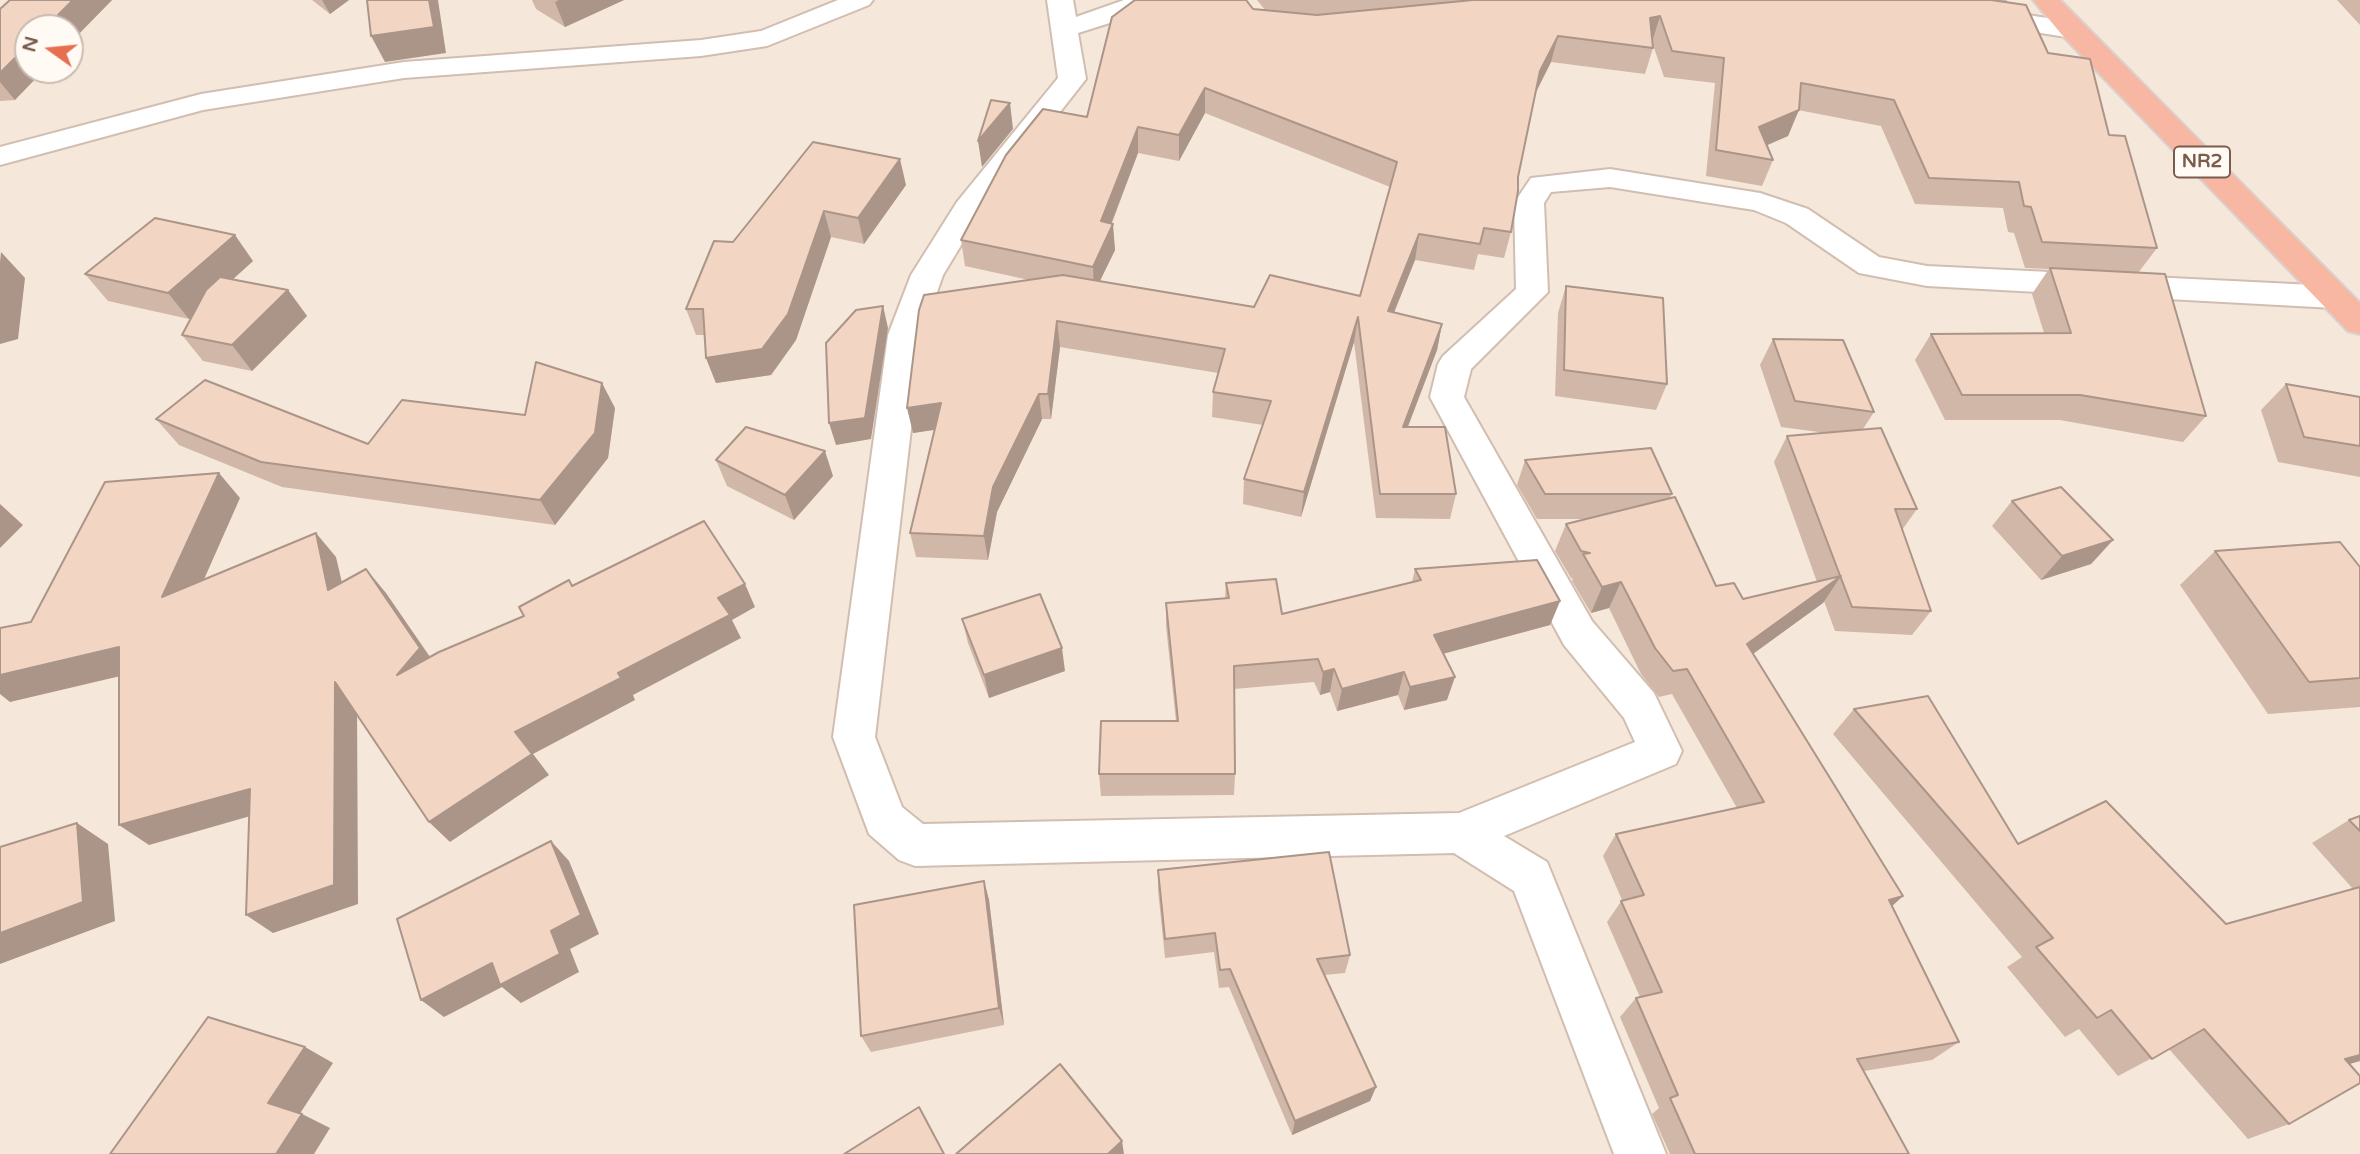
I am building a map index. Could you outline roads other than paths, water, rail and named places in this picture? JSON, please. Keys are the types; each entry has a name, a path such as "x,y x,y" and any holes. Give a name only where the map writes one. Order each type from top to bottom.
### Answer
{"highway":[{"name":"NR2","path":"2046,0 2072,30 2360,323"}],"street":[{"path":"0,156 201,102 404,70 701,48 767,38 860,0"},
{"path":"1142,0 1126,10 1063,15 1072,79 968,209 927,275 905,335 854,737 885,820 915,845 1460,833 1661,751 1639,706 1578,633 1447,397 1455,364 1532,292 1529,203 1541,184 1610,178 1760,202 1797,216 1870,266 1927,276 2334,297"},
{"path":"1885,0 2072,30"},
{"path":"1460,833 1531,877 1640,1154"}]}
